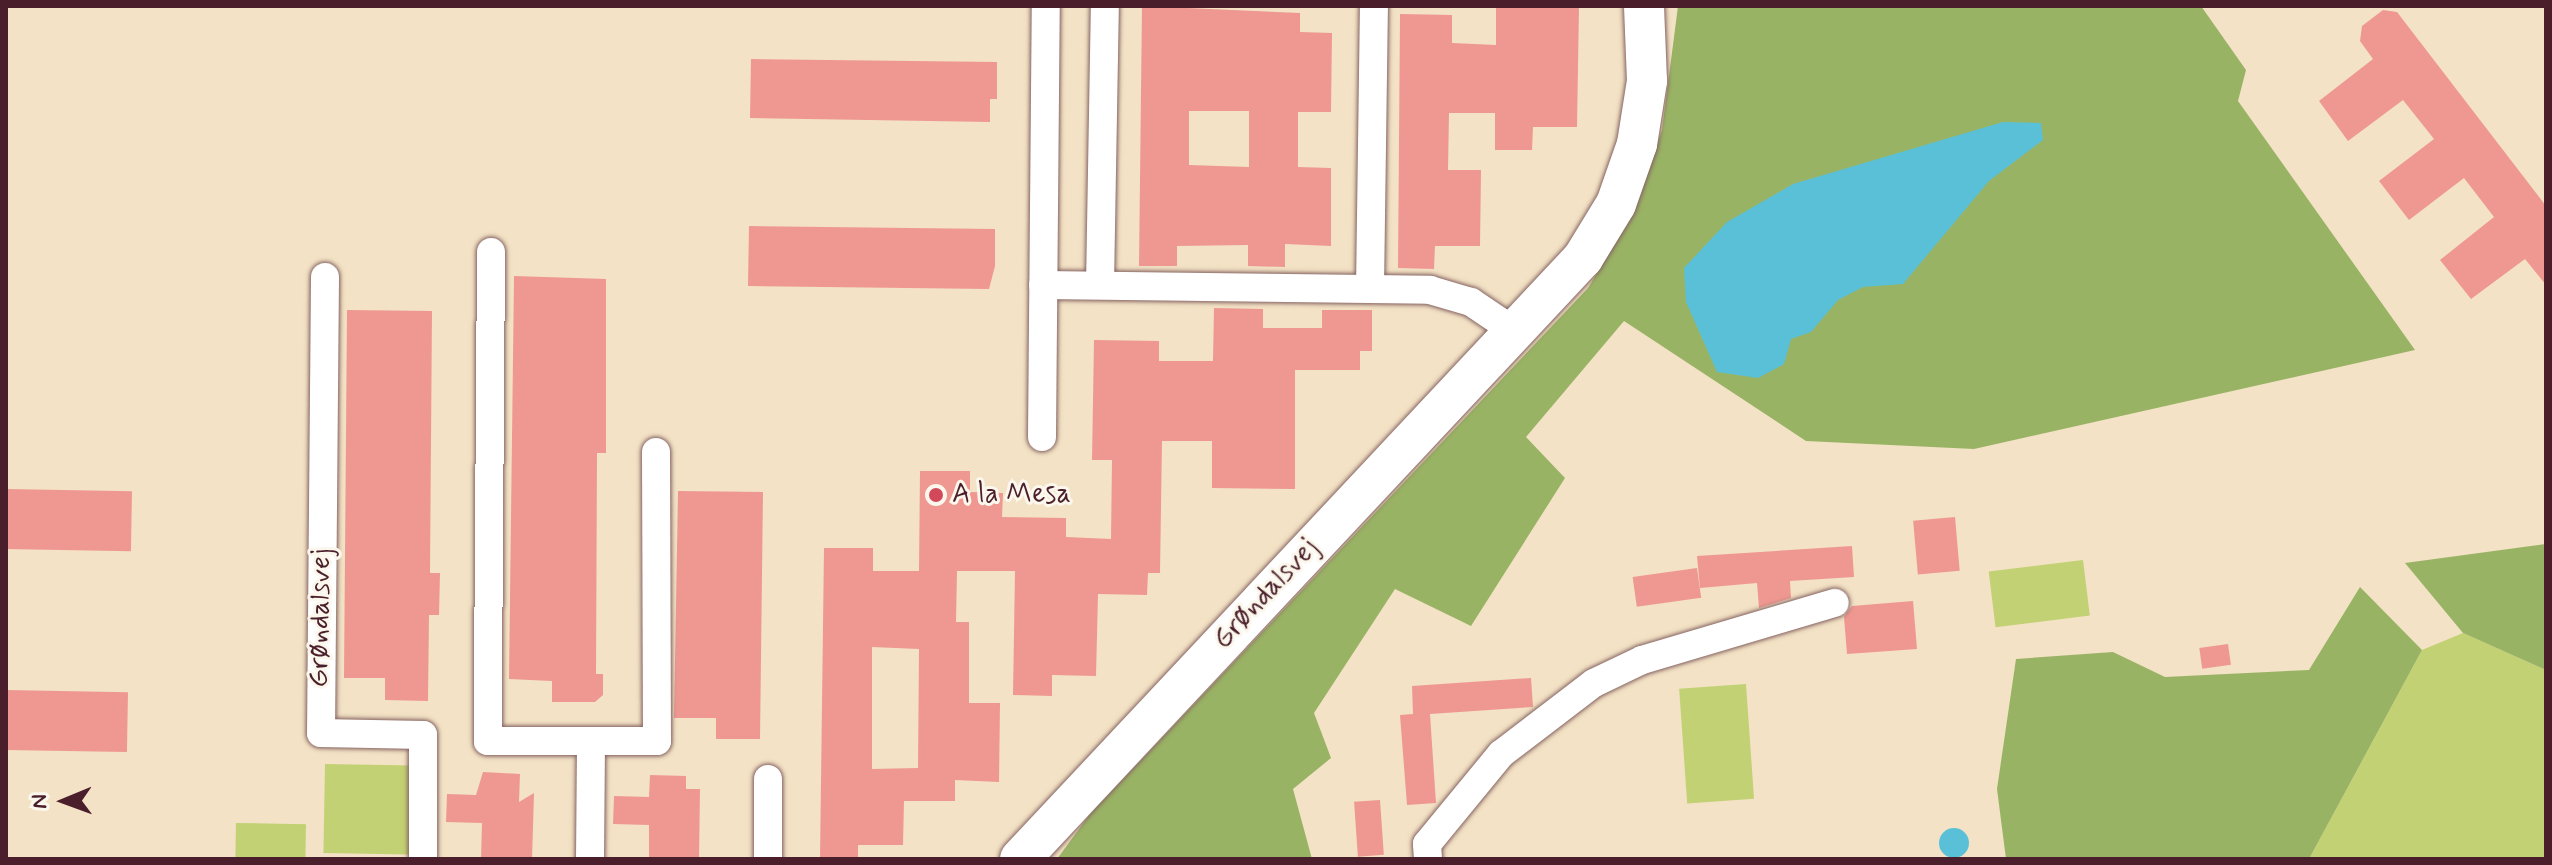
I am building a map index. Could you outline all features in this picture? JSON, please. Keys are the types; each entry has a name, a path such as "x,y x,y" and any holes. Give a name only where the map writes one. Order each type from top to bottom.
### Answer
{"street":[{"path":"1042,437 1046,6"},
{"path":"1100,285 1105,6"},
{"path":"1370,288 1374,6"},
{"name":"Grøndalsvej","path":"1020,859 1583,258 1624,184 1647,81 1644,6"},
{"path":"491,252 488,741 657,741 656,452"},
{"name":"Grøndalsvej","path":"325,277 321,733 423,735 423,859"},
{"path":"1043,285 1370,288 1452,294 1514,331"},
{"path":"1428,859 1427,844 1501,754 1594,683 1642,660 1835,603"},
{"path":"590,859 591,741"},
{"path":"768,779 768,859"}],"green space":[{"path":"1678,6 2201,6 2246,70 2238,101 2415,350 1974,449 1806,441 1624,321 1526,437 1565,478 1471,626 1395,589 1314,713 1331,758 1293,789 1312,859 1057,859 1090,814 1588,288 1634,213 1662,130"},
{"path":"2546,544 2546,670 2463,633 2405,563"},
{"path":"2083,560 2090,616 1996,627 1989,572"},
{"path":"2360,587 2422,650 2309,859 2006,859 1997,789 2016,659 2113,652 2165,677 2309,670"},
{"path":"2463,633 2546,670 2546,859 2309,859 2422,650"},
{"path":"1746,684 1754,799 1687,803 1679,689"},
{"path":"325,764 412,766 410,855 323,853"},
{"path":"236,823 306,824 305,859 235,859"}],"water":[{"path":"2003,122 2041,123 2043,140 1989,181 1903,284 1863,287 1838,300 1811,332 1791,339 1784,364 1758,378 1717,372 1686,302 1684,268 1727,222 1793,184"},
{"path":"1954,828 1965,832 1969,843 1965,854 1954,858 1943,854 1939,843 1943,832"}],"building":[{"path":"1142,6 1300,13 1300,32 1332,33 1331,112 1298,112 1298,167 1331,168 1331,246 1285,244 1285,267 1248,266 1248,245 1177,246 1177,266 1139,266","holes":["1189,111 1249,111 1249,167 1189,165"]},
{"path":"1496,6 1579,6 1577,127 1533,127 1532,150 1495,150 1495,113 1449,113 1448,170 1481,170 1480,246 1435,246 1434,269 1398,268 1400,14 1452,15 1452,43 1496,45"},
{"path":"2383,10 2397,12 2546,206 2546,285 2525,259 2471,299 2440,260 2494,217 2464,178 2409,220 2379,181 2434,139 2403,100 2348,141 2319,101 2373,59 2360,41 2362,26"},
{"path":"751,59 997,62 997,99 990,99 990,122 750,118"},
{"path":"749,226 995,229 995,266 989,289 748,286"},
{"path":"514,276 606,279 606,453 597,453 596,674 603,674 603,695 595,702 552,702 552,681 509,679"},
{"path":"1214,308 1263,309 1263,328 1322,328 1322,310 1372,310 1372,351 1360,351 1360,370 1295,370 1295,489 1212,488 1212,441 1162,441 1160,573 1148,573 1147,595 1098,594 1096,676 1052,675 1052,696 1013,695 1015,571 957,571 956,622 969,622 969,703 1000,703 999,782 955,780 955,801 904,801 903,845 858,845 858,859 820,859 824,548 873,548 873,571 919,571 920,471 970,471 970,492 1003,493 1002,517 1066,518 1066,537 1111,539 1112,460 1092,460 1094,340 1159,341 1159,361 1213,361","holes":["872,647 919,649 918,768 872,769"]},
{"path":"347,310 432,311 430,573 440,573 439,615 429,615 428,701 385,700 385,678 344,678"},
{"path":"6,489 132,491 131,551 6,549"},
{"path":"678,491 763,492 760,739 716,739 716,718 674,718"},
{"path":"1955,517 1960,571 1918,574 1913,521"},
{"path":"1852,546 1854,577 1790,581 1791,598 1759,608 1757,583 1700,588 1697,556"},
{"path":"1697,568 1701,598 1637,607 1633,577"},
{"path":"1913,601 1917,649 1847,654 1844,617 1852,606"},
{"path":"2228,644 2231,665 2202,669 2199,648"},
{"path":"1531,678 1533,707 1430,714 1436,803 1407,805 1400,715 1413,714 1412,686"},
{"path":"6,690 128,692 127,752 6,750"},
{"path":"483,772 520,774 519,802 534,793 532,859 481,859 482,823 446,822 447,794 476,795"},
{"path":"650,775 686,776 686,789 700,789 699,859 649,859 649,825 613,824 614,796 649,797"},
{"path":"1380,800 1384,855 1358,857 1354,802"}],"place":[{"name":"A la Mesa","path":"936,495"}]}
